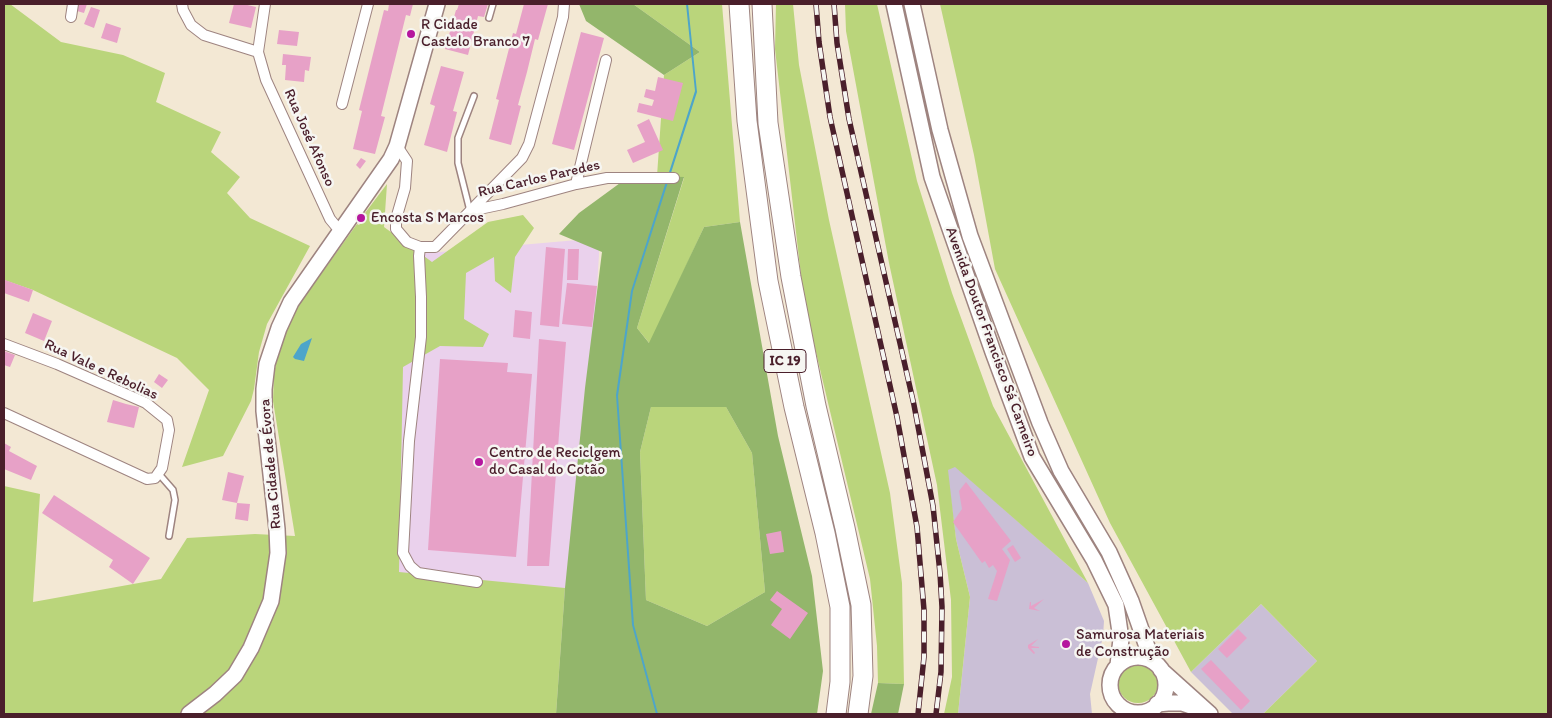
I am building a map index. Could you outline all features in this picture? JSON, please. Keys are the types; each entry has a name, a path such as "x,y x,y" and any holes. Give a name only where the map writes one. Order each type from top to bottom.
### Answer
{"highway":[{"name":"IC 19","path":"739,4 747,121 768,281 794,407 825,533 840,607 840,682 836,714"},
{"name":"IC 19","path":"762,4 768,123 791,276 816,406 861,605 863,676 858,714"}],"main road":[{"path":"394,152 437,4"},
{"name":"Avenida Doutor Francisco Sá Carneiro","path":"894,4 932,177 1032,457 1094,560 1116,605 1121,639 1118,665"},
{"name":"Avenida Doutor Francisco Sá Carneiro","path":"912,4 940,130 970,236 1040,423 1061,471 1109,552 1157,666"},
{"name":"Rua Cidade de Évora","path":"189,714 215,694 235,675 252,648 271,601 278,553 278,529 264,411 264,389 267,364 279,328 291,302 394,152"},
{"path":"1134,657 1144,658 1157,666 1210,714 1182,703 1168,702 1150,710 1138,712 1129,711 1121,706 1115,707 1110,682 1112,673 1118,665 1126,660 1134,657"},
{"path":"1150,710 1163,697 1165,688 1165,678 1157,666"}],"street":[{"path":"71,17 73,4"},
{"path":"182,4 191,25 204,36 258,52 265,4"},
{"path":"342,104 368,4"},
{"path":"419,252 435,247 522,158 529,144 563,17 564,4"},
{"name":"Rua José Afonso","path":"258,52 266,80 320,200 330,219 340,231"},
{"path":"576,184 606,60"},
{"path":"394,152 407,161 405,188 396,219 396,228 407,242 419,252 422,298 421,337 409,441 403,553 410,566 418,573 477,582"},
{"name":"Rua Carlos Paredes","path":"470,210 504,204 576,184 607,178 674,178"},
{"name":"Rua Vale e Rebolias","path":"4,344 57,364 146,403 167,420 169,430 162,468 158,474"},
{"path":"4,413 147,479 156,478 158,474"}],"lane":[{"path":"489,18 492,4"},
{"path":"470,210 458,163 458,138 474,96"},
{"path":"158,474 173,490 174,500 169,536"}],"shaded area":[{"path":"600,238 578,600 381,598 406,255"},
{"path":"955,466 1088,583 1104,621 1103,636 1090,694 1092,714 958,714 970,597 956,539 947,470"},
{"path":"1261,604 1317,661 1263,714 1233,714 1191,672"}],"green space":[{"path":"4,4 10,4 61,42 123,55 165,73 156,102 221,132 211,152 240,177 227,193 250,218 310,246 267,324 259,352 251,401 223,456 182,467 209,390 177,358 33,290 4,280"},
{"path":"579,4 633,4 700,52 664,75 586,21"},
{"path":"633,4 722,4 740,222 704,227 650,344 637,328 684,178 657,176 664,75 700,52"},
{"path":"776,4 793,4 799,65 829,220 890,493 902,583 904,684 878,683 877,646 870,579 804,302 775,49"},
{"path":"845,4 877,4 917,181 952,293 993,406 1088,583 955,467 948,470 956,539 970,597 958,714 944,714 952,677 951,600 937,485 889,263 846,31"},
{"path":"940,4 1548,4 1548,714 1263,714 1317,661 1261,604 1191,672 1110,523 995,269 974,155"},
{"path":"631,175 684,177 637,328 649,343 704,227 740,222 778,436 812,576 823,671 817,714 556,714 565,588 585,388 602,252 559,234 579,213","holes":["651,407 726,407 752,453 765,592 707,626 646,600 640,452"]},
{"path":"387,184 384,227 432,262 488,222 523,215 534,228 515,257 511,293 495,281 494,257 466,273 464,319 489,334 483,347 440,346 403,367 399,572 565,588 556,714 4,714 4,486 40,494 33,602 161,579 187,538 255,534 295,536 273,401 274,374 278,353 295,310 357,224 359,225 367,215 365,213"},
{"path":"651,407 726,407 752,453 765,592 707,626 646,600 640,452"},
{"path":"1134,663 1142,663 1149,666 1155,672 1158,683 1155,694 1149,700 1142,703 1134,703 1127,700 1121,694 1118,687 1118,679 1121,672 1127,666"},
{"path":"878,683 904,684 898,714 871,714"}],"water":[{"path":"686,4 688,4 697,92 633,291 618,396 634,625 658,714 656,714 632,625 616,395 631,291 695,91"},
{"path":"312,338 304,361 295,359 293,357 301,344"}],"building":[{"path":"79,4 87,4 84,13 77,11"},
{"path":"234,4 256,7 251,28 229,23"},
{"path":"389,4 413,4 410,16 406,15 381,116 385,117 375,154 353,149 362,111 359,110 384,10 388,11"},
{"path":"459,4 488,4 484,17 478,16 468,55 445,49"},
{"path":"524,4 548,4 538,40 535,39 518,105 521,106 511,145 489,139 499,100 496,99 513,33 516,34"},
{"path":"91,7 100,10 94,28 84,24"},
{"path":"106,23 121,28 117,43 101,38"},
{"path":"279,30 299,32 297,46 277,44"},
{"path":"581,32 604,38 574,150 552,144"},
{"path":"283,54 311,57 309,71 305,70 304,82 285,80 286,65 282,65"},
{"path":"441,66 464,72 453,111 457,112 447,152 424,145 435,106 430,104"},
{"path":"658,77 683,83 673,121 637,112 639,103 652,106 654,100 644,97 646,89 655,91"},
{"path":"649,119 663,150 633,163 627,150 645,142 637,125"},
{"path":"361,158 366,161 360,169 356,165"},
{"path":"546,247 565,249 559,327 540,325"},
{"path":"568,249 579,249 578,280 567,280"},
{"path":"5,280 33,290 29,302 4,293"},
{"path":"567,283 597,286 592,327 562,324"},
{"path":"515,310 532,312 530,339 513,337"},
{"path":"33,313 52,321 44,341 25,333"},
{"path":"539,339 566,342 549,566 527,566"},
{"path":"4,351 15,355 10,367 4,365"},
{"name":"Centro de Reciclgem do Casal do Cotão","path":"440,359 508,363 507,372 532,374 516,557 428,550"},
{"path":"159,374 168,380 162,388 154,382"},
{"path":"113,400 139,407 134,428 107,422"},
{"path":"4,443 11,447 9,451 37,466 31,480 4,469"},
{"path":"228,472 244,476 237,503 222,500"},
{"path":"966,482 1011,541 1002,549 1010,560 997,601 988,599 997,571 993,565 989,568 985,561 982,563 953,522 962,509 959,491"},
{"path":"54,495 150,558 133,584 109,567 113,560 42,513"},
{"path":"237,503 250,504 248,521 235,519"},
{"path":"781,531 784,552 770,554 766,534"},
{"path":"1013,545 1021,558 1015,562 1007,549"},
{"path":"777,591 808,613 790,639 771,625 782,609 770,600"},
{"path":"1044,599 1034,608 1040,611 1029,609 1030,602 1031,606"},
{"path":"1238,629 1247,638 1227,658 1218,649"},
{"path":"1038,639 1031,646 1039,647 1031,648 1034,654 1028,648 1028,645"},
{"path":"1211,660 1250,701 1241,710 1201,669"}],"railway":[{"path":"816,4 819,42 830,117 897,417 917,527 924,610 924,657 918,714"},
{"path":"834,4 837,43 849,119 914,405 933,506 942,607 941,672 936,714"}],"place":[{"name":"R Cidade Castelo Branco 7","path":"411,34"},
{"name":"Encosta S Marcos","path":"361,218"},
{"name":"Centro de Reciclgem do Casal do Cotão","path":"479,462"},
{"name":"Samurosa Materiais de Construção","path":"1066,644"}]}
